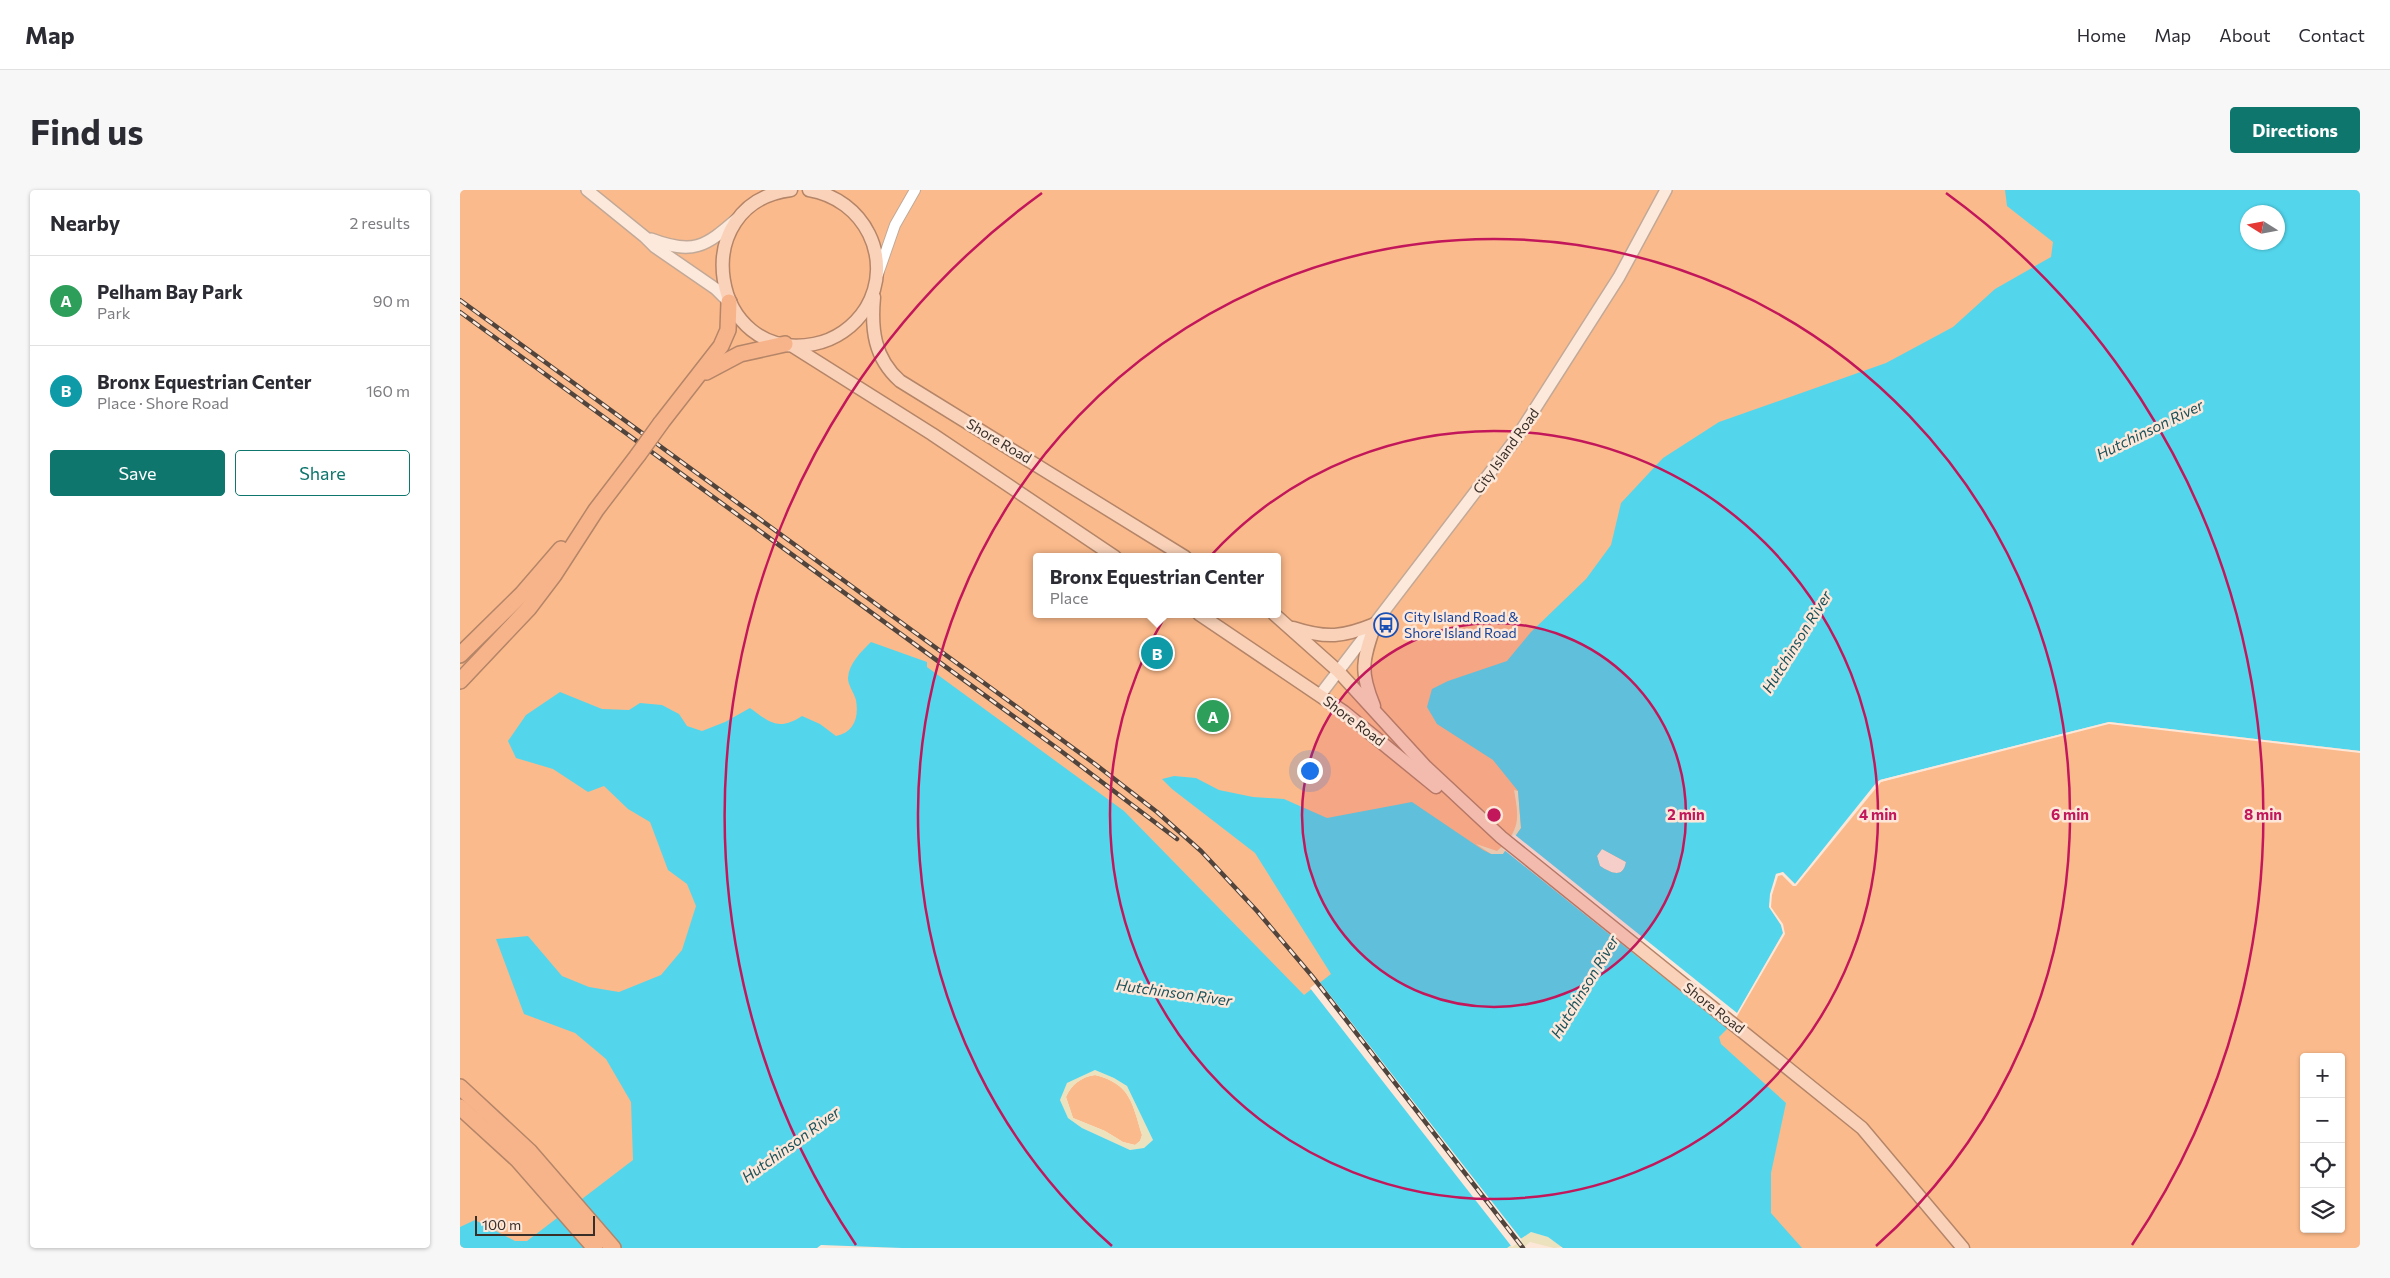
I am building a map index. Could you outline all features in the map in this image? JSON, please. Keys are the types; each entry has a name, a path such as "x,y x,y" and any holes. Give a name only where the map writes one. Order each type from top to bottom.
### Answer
{"highway":[{"path":"460,655 523,593 596,510 693,383 726,338 729,302"},
{"path":"693,383 714,366 740,354 788,345"},
{"path":"460,681 529,608 554,575 596,510"},
{"path":"460,1088 613,1248"},
{"path":"460,1107 497,1139"},
{"path":"460,1120 523,1155 595,1248"}],"main road":[{"path":"587,190 655,247 716,289 729,302"},
{"path":"645,237 677,248 695,247 715,238 753,204 768,196 791,190"},
{"name":"Shore Road","path":"809,190 837,199 859,218 871,236 875,250 872,319 875,342 886,366 900,381 1179,553"},
{"name":"City Island Road","path":"1320,695 1515,440 1620,277 1666,190"},
{"path":"742,214 730,232 722,260 722,282 729,302 737,315 751,329 765,338 788,345 932,434 1109,553"},
{"path":"788,345 816,344 842,333 863,313 875,283"},
{"name":"Shore Road","path":"1204,618 1320,695 1367,730 1467,814 1502,837"},
{"name":"Shore Road","path":"1279,618 1338,671 1426,767 1502,837 1862,1128 1963,1248"},
{"path":"1288,626 1314,634 1338,636 1375,624"},
{"path":"1375,624 1366,652 1363,675 1376,713"},
{"name":"Shore Road","path":"1915,1192 1952,1248"}],"street":[{"path":"875,283 895,225 915,190"}],"shaded area":[{"path":"460,190 2208,190 1629,862 1621,874 1614,876 1503,854 1304,996 587,1248 460,1248","holes":["1602,849 1626,862 1622,871 1616,873 1600,866 1597,856"]},
{"path":"2109,722 2360,751 2360,1248 1684,1248 1641,1136 1769,907 1776,874 1876,783"},
{"path":"1095,1075 1116,1084 1128,1096 1136,1113 1142,1135 1140,1141 1135,1145 1123,1142 1105,1131 1073,1118 1066,1097 1068,1093 1081,1080"}],"sand":[{"path":"1514,790 1518,791 1521,828 1503,854 1491,854 1476,844 1497,851 1510,837 1517,817"},
{"path":"1095,1070 1127,1086 1153,1140 1144,1148 1130,1150 1082,1128 1068,1118 1060,1100 1067,1083","holes":["1095,1075 1107,1079 1123,1090 1132,1104 1142,1135 1140,1141 1135,1145 1123,1142 1105,1131 1073,1118 1066,1097 1074,1085 1085,1078"]},
{"path":"1531,1232 1548,1237 1562,1247 1554,1248 1530,1242 1523,1248 1507,1248"}],"water":[{"name":"Hutchinson River","path":"2005,190 2360,190 2360,751 2109,722 1880,780 1795,884 1783,872 1776,874 1769,907 1781,925 1783,933 1730,1026 1719,1037 1721,1044 1786,1103 1771,1173 1771,1213 1802,1248 1563,1248 1548,1237 1531,1232 1507,1248 902,1248 821,1245 817,1248 460,1248 460,1227 475,1220 515,1241 527,1241 633,1160 631,1102 606,1059 575,1033 524,1014 496,939 528,936 562,976 589,987 619,992 661,975 682,950 696,906 687,884 668,870 650,822 628,809 604,786 588,792 553,769 516,758 508,741 526,715 560,692 602,709 629,710 640,703 662,705 679,714 687,726 702,731 725,722 750,708 763,718 781,724 794,721 802,716 820,724 836,736 851,728 856,718 856,700 848,678 856,658 871,642 927,662 927,667 1124,811 1304,995 1331,974 1255,853 1172,789 1162,779 1174,776 1196,778 1219,790 1253,797 1284,799 1327,818 1412,802 1483,850 1491,854 1503,854 1521,828 1518,791 1493,760 1437,724 1427,707 1432,689 1448,681 1507,661 1531,632 1586,579 1611,545 1621,503 1663,458 1719,422 1886,363 1953,327 1995,289 2051,257 2053,242 2007,206","holes":["1602,849 1626,862 1622,871 1616,873 1600,866 1597,856","1095,1070 1127,1086 1153,1140 1144,1148 1130,1150 1082,1128 1068,1118 1060,1100 1067,1083"]}],"pier":[{"path":"2109,722 2360,751 2360,753 2109,724 1881,782 1796,886 1793,886 1782,875 1778,876 1772,895 1771,907 1783,924 1785,934 1729,1030 1503,849 1514,834 1737,1013 1783,933 1781,925 1769,907 1770,894 1776,874 1783,872 1795,884 1876,783 1880,780"},
{"path":"1319,981 1522,1240 1512,1247 1310,988"}],"railway":[{"path":"460,300 1095,764 1157,812 1201,851 1257,911 1312,976 1523,1248"},
{"path":"460,312 1061,751 1177,839"}],"place":[{"name":"City Island Road & Shore Island Road","path":"1386,625"},
{"name":"Bronx Equestrian Center","path":"1157,653"},
{"name":"Pelham Bay Park","path":"1213,716"}]}
